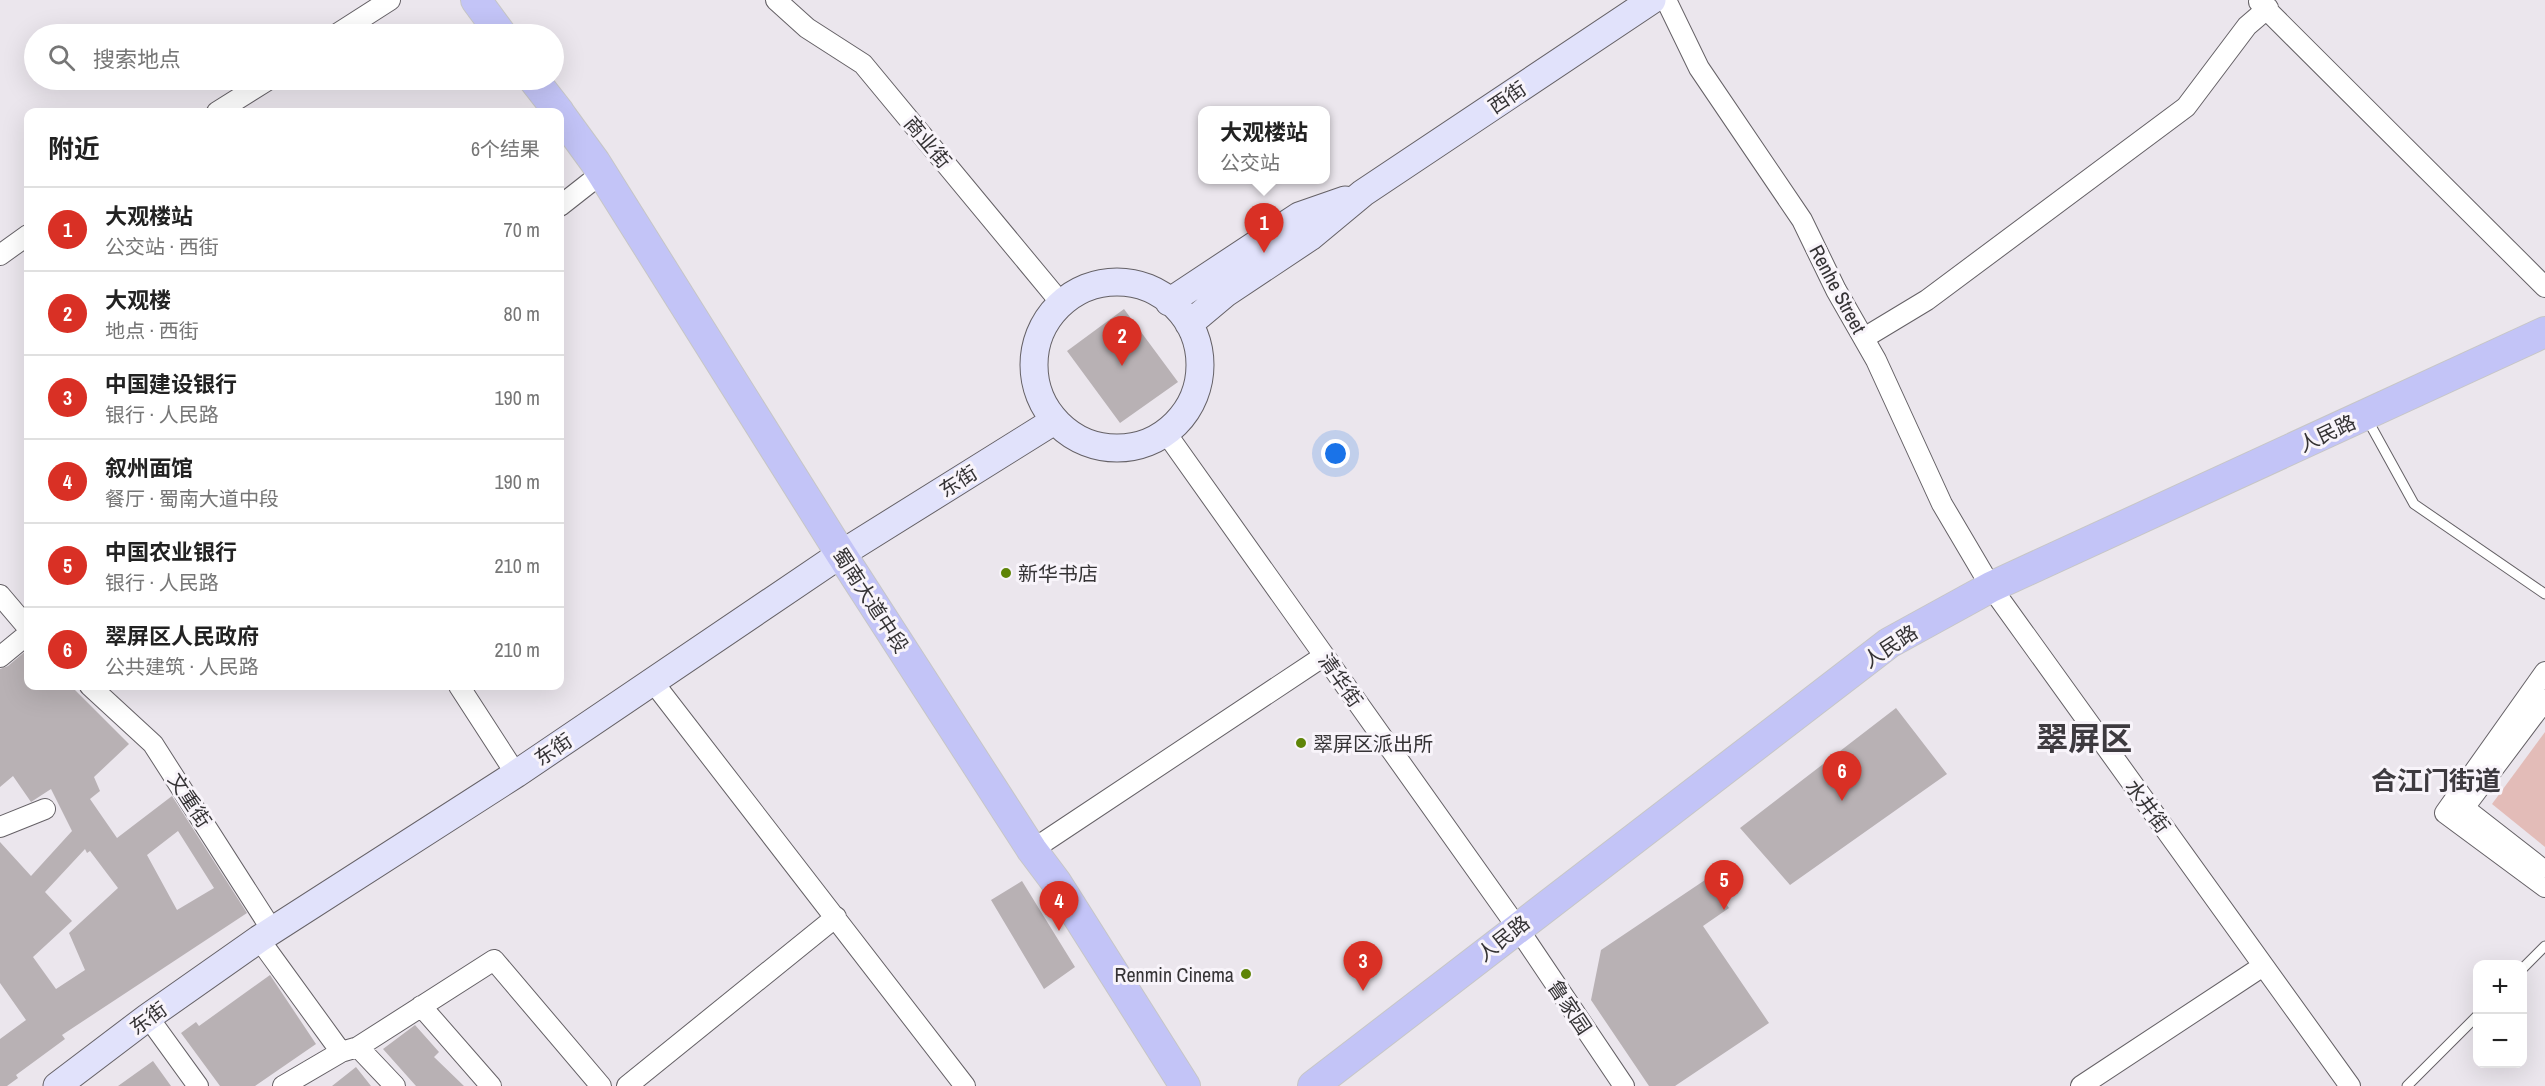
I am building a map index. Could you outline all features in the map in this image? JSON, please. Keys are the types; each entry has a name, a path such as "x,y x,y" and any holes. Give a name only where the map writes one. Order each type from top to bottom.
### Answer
{"main road":[{"path":"476,0 494,24"},
{"name":"西街","path":"1190,324 1226,293 1310,237 1363,193 1652,0"},
{"name":"蜀南大道中段","path":"542,90 555,108"},
{"name":"蜀南大道中段","path":"564,120 602,173 841,554 1032,850 1056,882 1185,1086"},
{"name":"西街","path":"1169,302 1299,216 1363,193"},
{"path":"1101,283 1130,283 1163,296 1169,302 1190,324 1201,365 1192,402 1175,425 1166,433 1140,445 1112,449 1092,445 1066,432 1054,421 1041,400 1033,372 1036,343 1043,325 1061,303 1086,288 1101,283"},
{"name":"人民路","path":"1313,1086 1889,643 1991,588 2545,332"},
{"name":"东街","path":"57,1086 148,1017 266,934 516,774 841,554 1054,421"}],"street":[{"path":"353,24 390,0"},
{"name":"商业街","path":"776,0 807,28 863,64 1061,303"},
{"name":"Renhe Street","path":"1666,0 1699,69 1802,220 1836,290 1876,360 1942,504 1991,588"},
{"path":"1864,338 1927,300 2186,107 2262,4 2545,288"},
{"path":"223,108 252,90"},
{"path":"564,203 602,173"},
{"path":"0,255 24,238"},
{"name":"清华街","path":"1166,433 1517,927"},
{"name":"水井街","path":"1991,588 2350,1086"},
{"path":"0,595 24,623"},
{"path":"0,657 24,637"},
{"path":"1032,850 1324,656"},
{"path":"2457,809 2545,672"},
{"path":"653,682 965,1086"},
{"name":"文重街","path":"94,690 153,744 266,934 349,1050 395,1086"},
{"path":"462,690 516,774"},
{"path":"2457,809 2545,700"},
{"path":"0,826 45,809"},
{"path":"2457,809 2545,871"},
{"path":"2457,809 2545,887"},
{"path":"627,1086 836,917"},
{"name":"鲁家园","path":"1517,927 1624,1086"},
{"path":"283,1086 349,1050 494,960 600,1086"},
{"path":"2081,1086 2264,966"},
{"path":"422,1006 491,1086"},
{"path":"148,1017 198,1086"}],"lane":[{"path":"2364,415 2414,504 2545,594"},
{"path":"2527,965 2545,946"},
{"path":"2407,1086 2473,1020"}],"shaded area":[{"path":"2545,732 2545,847 2492,804"}],"building":[{"path":"1124,309 1178,382 1120,423 1067,351"},
{"path":"24,652 24,690 75,690 129,744 94,777 100,791 90,799 117,838 172,796 247,913 62,1035 65,1039 16,1075 18,1078 7,1086 0,1086 0,1039 26,1020 0,983 0,842 31,876 72,831 51,789 31,802 13,776 0,787 0,669 8,666","holes":["178,831 214,888 177,910 147,855","85,849 87,853 90,851 118,888 69,933 85,970 56,989 33,957 72,921 45,892"]},
{"path":"1896,708 1947,774 1790,885 1740,828"},
{"path":"1708,878 1729,908 1703,926 1769,1023 1675,1086 1649,1086 1591,1000 1601,950"},
{"path":"1022,881 1075,967 1044,989 991,900"},
{"path":"270,975 316,1044 255,1086 220,1086 181,1033 196,1022 199,1026"},
{"path":"415,1025 439,1052 434,1057 464,1086 416,1086 383,1049"},
{"path":"153,1061 171,1086 118,1086"},
{"path":"356,1067 371,1086 332,1086"}],"place":[{"name":"大观楼站","path":"1264,253"},
{"name":"大观楼","path":"1122,366"},
{"name":"新华书店","path":"1006,573"},
{"name":"翠屏区派出所","path":"1301,743"},
{"name":"翠屏区人民政府","path":"1842,801"},
{"name":"中国农业银行","path":"1724,910"},
{"name":"叙州面馆","path":"1059,931"},
{"name":"Renmin Cinema","path":"1246,974"},
{"name":"中国建设银行","path":"1363,991"}],"district":[{"name":"翠屏区","path":"2084,738"},
{"name":"合江门街道","path":"2436,780"}]}
